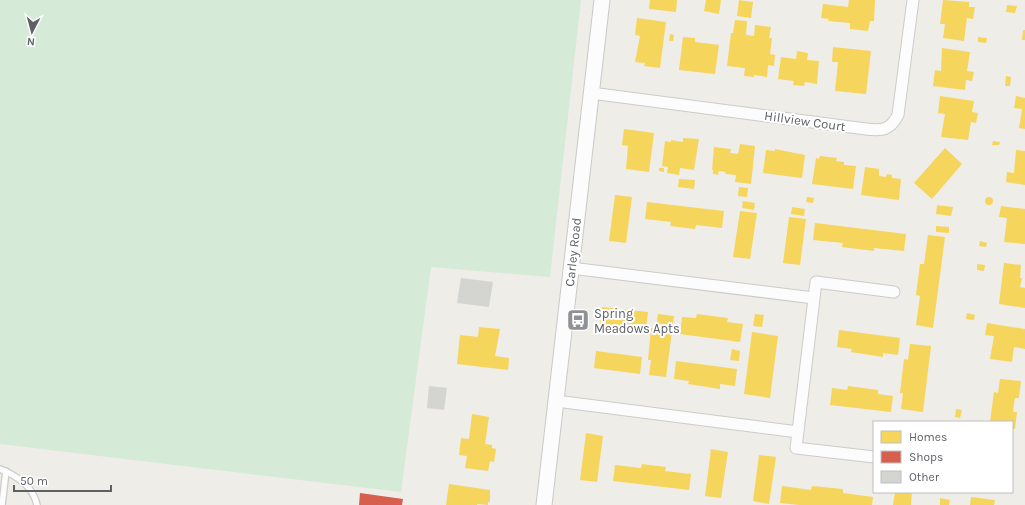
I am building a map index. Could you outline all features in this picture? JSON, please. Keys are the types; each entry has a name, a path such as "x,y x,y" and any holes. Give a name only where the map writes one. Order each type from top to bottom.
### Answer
{"street":[{"name":"Carley Road","path":"544,505 602,0"},
{"name":"Hillview Court","path":"591,93 866,130 888,128 898,115 913,0"},
{"path":"571,268 814,298"},
{"path":"873,457 796,448 816,282 894,292"},
{"path":"556,401 798,432"}],"lane":[{"path":"2,505 3,470 11,473 25,483 33,492 37,505"}],"green space":[{"path":"0,0 581,0 550,277 431,267 401,492 0,444"}],"building: Homes":[{"path":"650,0 677,0 676,12 649,9"},
{"path":"706,0 721,0 719,14 704,11"},
{"path":"739,0 753,2 751,18 737,16"},
{"path":"849,0 875,0 874,21 870,21 868,31 850,29 850,23 828,21 829,19 821,18 823,4 848,7"},
{"path":"943,0 969,2 969,7 975,7 973,19 967,18 964,41 943,38 945,24 940,24"},
{"path":"1007,5 1017,6 1015,13 1006,12"},
{"path":"637,18 666,22 660,68 644,66 645,63 635,62 640,36 635,35"},
{"path":"735,20 747,21 746,35 754,36 755,25 771,27 769,38 772,38 770,54 775,55 774,66 768,65 767,77 754,75 754,77 744,76 745,68 727,66 731,33 733,33"},
{"path":"1023,30 1025,30 1025,40 1022,40"},
{"path":"670,34 674,35 673,41 669,41"},
{"path":"683,37 695,38 695,42 719,45 715,74 679,70"},
{"path":"978,37 987,38 986,43 978,42"},
{"path":"833,47 871,51 866,94 835,91 838,62 832,62"},
{"path":"942,48 970,52 967,71 974,72 972,81 966,80 965,90 933,86 935,70 941,71"},
{"path":"797,51 808,53 807,60 819,61 817,84 805,82 804,86 793,85 794,81 778,79 781,57 796,59"},
{"path":"1006,76 1011,77 1010,86 1005,86"},
{"path":"940,96 974,101 972,112 978,113 976,123 971,122 968,140 941,137 945,114 938,113"},
{"path":"1016,96 1025,98 1025,129 1019,128 1022,109 1014,108"},
{"path":"624,129 654,133 649,172 626,169 628,146 622,145"},
{"path":"683,138 699,139 694,170 680,168 679,175 667,173 668,167 662,166 665,141 671,142 671,140 683,142"},
{"path":"993,141 1000,142 999,145 992,145"},
{"path":"740,144 755,146 751,184 735,182 736,175 725,174 726,172 719,171 718,175 713,174 714,147 731,149 730,153 738,154"},
{"path":"945,148 962,164 932,199 914,183"},
{"path":"775,149 805,155 802,178 763,173 766,150 775,151"},
{"path":"1016,150 1025,151 1025,185 1006,182 1007,172 1014,173"},
{"path":"820,156 837,158 836,161 844,162 844,165 856,166 853,189 812,184 816,158 819,159"},
{"path":"865,167 879,169 879,176 886,177 887,174 892,175 892,178 901,179 899,200 861,195"},
{"path":"659,168 664,168 664,172 659,171"},
{"path":"679,179 695,180 694,189 678,187"},
{"path":"739,187 748,188 747,197 738,196"},
{"path":"615,195 632,197 626,243 609,241"},
{"path":"807,197 814,198 813,203 806,202"},
{"path":"989,197 992,198 992,204 989,205 986,204 985,201 986,198"},
{"path":"743,201 755,203 754,210 742,208"},
{"path":"647,202 724,211 722,228 696,225 695,229 670,226 671,222 645,219"},
{"path":"937,205 953,207 951,216 936,214"},
{"path":"1001,206 1025,209 1025,244 1004,242 1007,218 999,217"},
{"path":"792,207 805,209 804,216 791,214"},
{"path":"740,211 757,213 750,259 733,257"},
{"path":"789,217 806,219 800,265 783,263"},
{"path":"815,223 906,234 904,251 874,248 874,251 842,247 843,243 813,240"},
{"path":"936,226 949,227 949,233 936,232"},
{"path":"928,235 945,237 933,328 916,325 920,296 916,295 920,264 924,264"},
{"path":"980,241 987,243 986,247 979,246"},
{"path":"1004,263 1021,265 1020,278 1022,278 1020,287 1025,288 1025,308 999,304"},
{"path":"977,264 985,265 984,271 977,270"},
{"path":"602,307 648,312 646,329 600,324"},
{"path":"967,313 975,315 974,320 966,319"},
{"path":"658,314 674,316 666,377 649,375 651,360 648,360 651,328 656,329"},
{"path":"697,314 728,318 727,322 743,324 740,342 680,334 682,317 696,318"},
{"path":"755,314 764,315 762,327 753,326"},
{"path":"987,323 1025,329 1025,349 1014,347 1012,362 990,359 994,336 985,335"},
{"path":"479,327 500,329 495,356 509,358 508,370 457,364 460,335 478,337"},
{"path":"839,330 900,338 898,355 883,353 883,357 851,352 852,349 837,347"},
{"path":"752,332 778,336 770,398 744,394"},
{"path":"910,344 931,346 923,412 901,409 903,393 900,393 904,359 908,360"},
{"path":"732,349 740,351 739,361 730,360"},
{"path":"596,351 642,357 640,374 594,368"},
{"path":"676,361 737,369 735,386 720,384 720,389 688,384 689,381 674,379"},
{"path":"1000,379 1021,381 1019,398 1015,398 1013,412 1017,412 1015,429 1013,428 1013,421 990,421 994,392 998,393"},
{"path":"848,386 878,390 878,394 893,396 891,412 830,405 832,388 847,390"},
{"path":"956,409 962,410 960,418 955,417"},
{"path":"472,414 489,417 485,444 492,445 492,448 496,449 494,462 490,461 488,471 465,468 467,456 459,455 461,438 469,439"},
{"path":"586,433 603,436 597,482 580,480"},
{"path":"711,449 728,452 721,498 705,496"},
{"path":"759,455 776,457 769,504 753,501"},
{"path":"642,464 666,467 665,471 691,474 689,490 613,481 615,465 641,468"},
{"path":"449,484 490,490 490,502 488,502 488,505 446,505"},
{"path":"782,486 811,490 812,486 843,489 843,493 873,497 872,505 799,505 780,503"},
{"path":"895,493 912,493 911,505 893,505"},
{"path":"971,497 995,500 994,505 970,505"},
{"path":"940,498 950,500 949,505 940,505"}],"building: Shops":[{"path":"360,493 403,499 402,505 359,505"}],"building: Other":[{"path":"461,278 493,282 489,307 457,303"},
{"path":"429,386 447,388 444,410 427,408"}],"place":[{"name":"Spring Meadows Apts","path":"578,320"}]}
